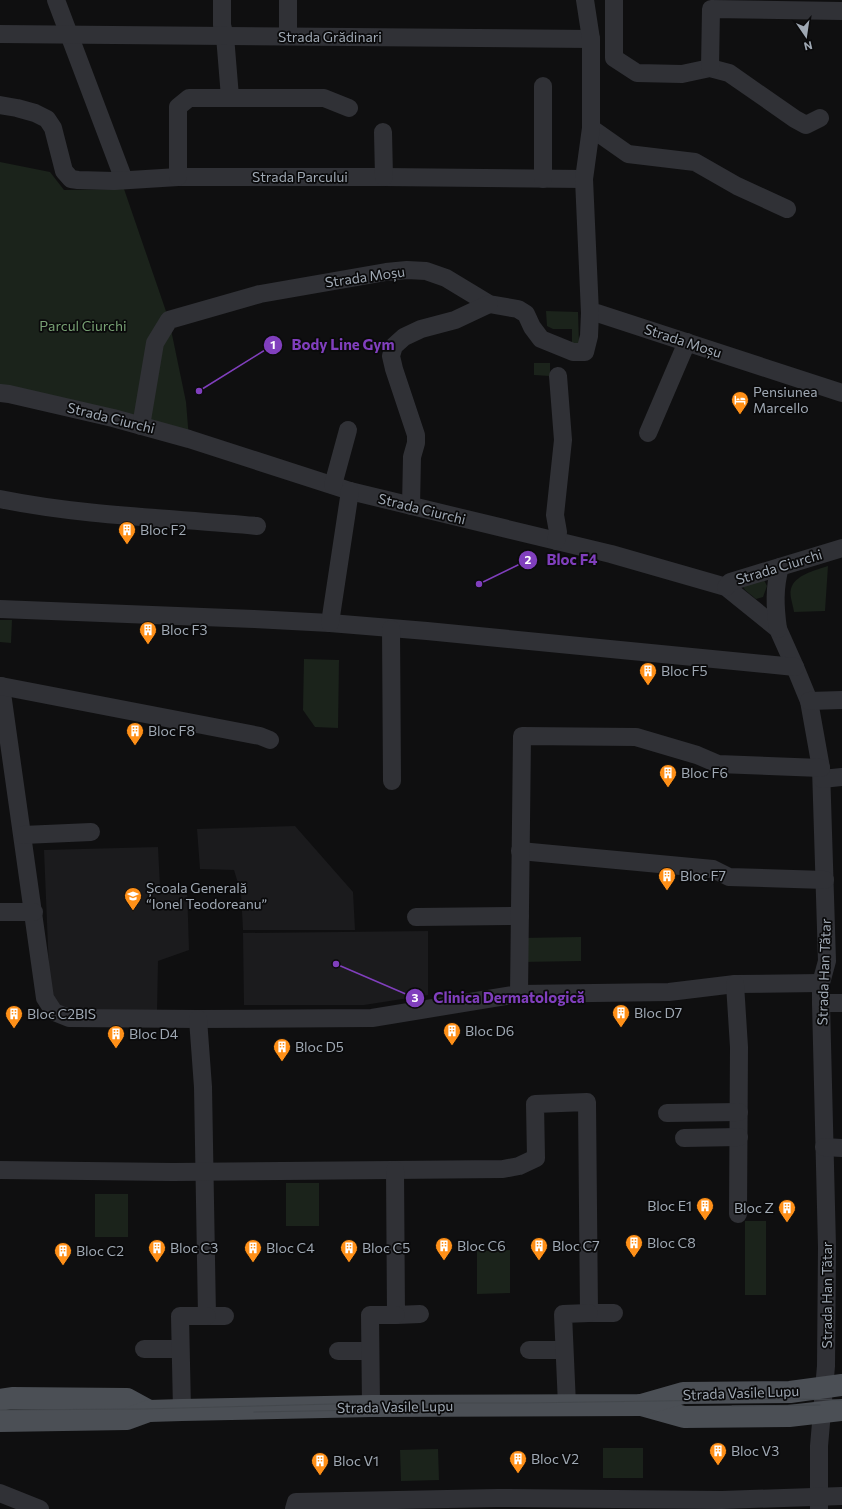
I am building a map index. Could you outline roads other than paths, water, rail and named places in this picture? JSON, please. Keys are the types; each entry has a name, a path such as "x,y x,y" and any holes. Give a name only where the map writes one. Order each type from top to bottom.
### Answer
{"main road":[{"name":"Strada Vasile Lupu","path":"0,1421 127,1419 149,1411 182,1410 371,1406 641,1404 683,1393 790,1392 833,1387"},
{"path":"0,1400 12,1398 127,1399 149,1411"},
{"name":"Strada Vasile Lupu","path":"641,1404 684,1417 789,1416 842,1410"}],"street":[{"path":"56,0 124,180"},
{"path":"222,0 222,25 225,36 230,97"},
{"path":"288,0 288,36"},
{"path":"585,0 591,38 591,128 584,180 590,313"},
{"path":"614,0 614,58 637,73 682,74 710,68 729,73 794,119 806,125 820,118"},
{"path":"710,68 707,5 842,11"},
{"name":"Strada Grădinari","path":"0,34 591,38"},
{"path":"543,86 543,179"},
{"path":"178,177 178,107 189,98 324,98 349,108"},
{"name":"Strada Parcului","path":"0,105 35,113 47,119 53,128 64,171 71,179 87,181 178,177 384,177 584,180"},
{"path":"591,128 628,154 695,162 737,186 787,209"},
{"path":"383,132 384,177"},
{"name":"Strada Moșu","path":"141,426 154,343 169,320 260,294 386,272 407,270 426,271 446,278 489,304 518,309 526,314 532,327 541,339 573,352 585,352 589,336 590,313 597,313 842,393"},
{"path":"411,506 412,457 416,443 416,435 394,369 391,356 394,346 404,337 421,329 456,320 489,304"},
{"path":"648,433 687,342"},
{"path":"556,541 558,532 555,516 564,440 558,376"},
{"name":"Strada Ciurchi","path":"0,393 33,399 141,426 215,447 350,491 611,554 726,587 730,582 842,548"},
{"path":"333,485 348,430"},
{"path":"330,623 350,491"},
{"path":"0,499 75,511 257,526"},
{"path":"778,629 776,615 776,582 780,567"},
{"name":"Strada Han Tătar","path":"726,587 778,629 809,701 822,773 827,961 821,983 824,1147 835,1268 834,1323 826,1366 833,1387 821,1413 819,1446 819,1502"},
{"path":"0,609 330,623 795,667"},
{"path":"391,629 392,781"},
{"path":"270,740 260,736 1,686 45,998 54,1012 69,1018 372,1018 519,994 669,992 736,984 821,983"},
{"path":"809,701 842,700"},
{"path":"519,994 522,736 636,737 697,755 718,764 822,773 842,777"},
{"path":"22,834 91,832"},
{"path":"520,851 714,870 729,877 825,880"},
{"path":"0,912 34,912"},
{"path":"416,917 520,916"},
{"path":"736,984 739,1047 738,1214"},
{"path":"821,1002 842,1003"},
{"path":"198,1019 203,1087 207,1316"},
{"path":"0,1170 204,1172 503,1169 519,1166 536,1158 535,1104 587,1102 589,1313"},
{"path":"666,1113 738,1112"},
{"path":"684,1138 738,1137"},
{"path":"824,1147 842,1148"},
{"path":"394,1170 396,1315"},
{"path":"567,1405 563,1314 614,1313"},
{"path":"371,1406 370,1315 420,1314"},
{"path":"182,1410 180,1316 225,1316"},
{"path":"144,1349 180,1349"},
{"path":"529,1350 564,1350"},
{"path":"338,1351 370,1351"},
{"path":"0,1493 40,1509"},
{"path":"294,1509 296,1502 497,1498 722,1504 819,1502 842,1496"}],"tram line":[{"path":"0,1410 144,1409 371,1403 524,1403 790,1399 842,1400"},
{"path":"732,1406 820,1405"},
{"path":"254,1412 418,1409"}],"place":[{"name":"Body Line Gym","path":"199,391"},
{"name":"Pensiunea Marcello","path":"740,415"},
{"name":"Bloc F2","path":"127,545"},
{"name":"Bloc F4","path":"479,584"},
{"name":"Bloc F3","path":"148,645"},
{"name":"Bloc F5","path":"648,686"},
{"name":"Bloc F8","path":"135,746"},
{"name":"Bloc F6","path":"668,788"},
{"name":"Bloc F7","path":"667,891"},
{"name":"Școala Generală “Ionel Teodoreanu”","path":"133,911"},
{"name":"Clinica Dermatologică","path":"336,964"},
{"name":"Bloc D7","path":"621,1028"},
{"name":"Bloc C2BIS","path":"14,1029"},
{"name":"Bloc D6","path":"452,1046"},
{"name":"Bloc D4","path":"116,1049"},
{"name":"Bloc D5","path":"282,1062"},
{"name":"Bloc E1","path":"705,1221"},
{"name":"Bloc Z","path":"787,1223"},
{"name":"Bloc C8","path":"634,1258"},
{"name":"Bloc C6","path":"444,1261"},
{"name":"Bloc C7","path":"539,1261"},
{"name":"Bloc C3","path":"157,1263"},
{"name":"Bloc C4","path":"253,1263"},
{"name":"Bloc C5","path":"349,1263"},
{"name":"Bloc C2","path":"63,1266"},
{"name":"Bloc V3","path":"718,1466"},
{"name":"Bloc V2","path":"518,1474"},
{"name":"Bloc V1","path":"320,1476"}],"park label":[{"name":"Parcul Ciurchi","path":"83,326"}]}
